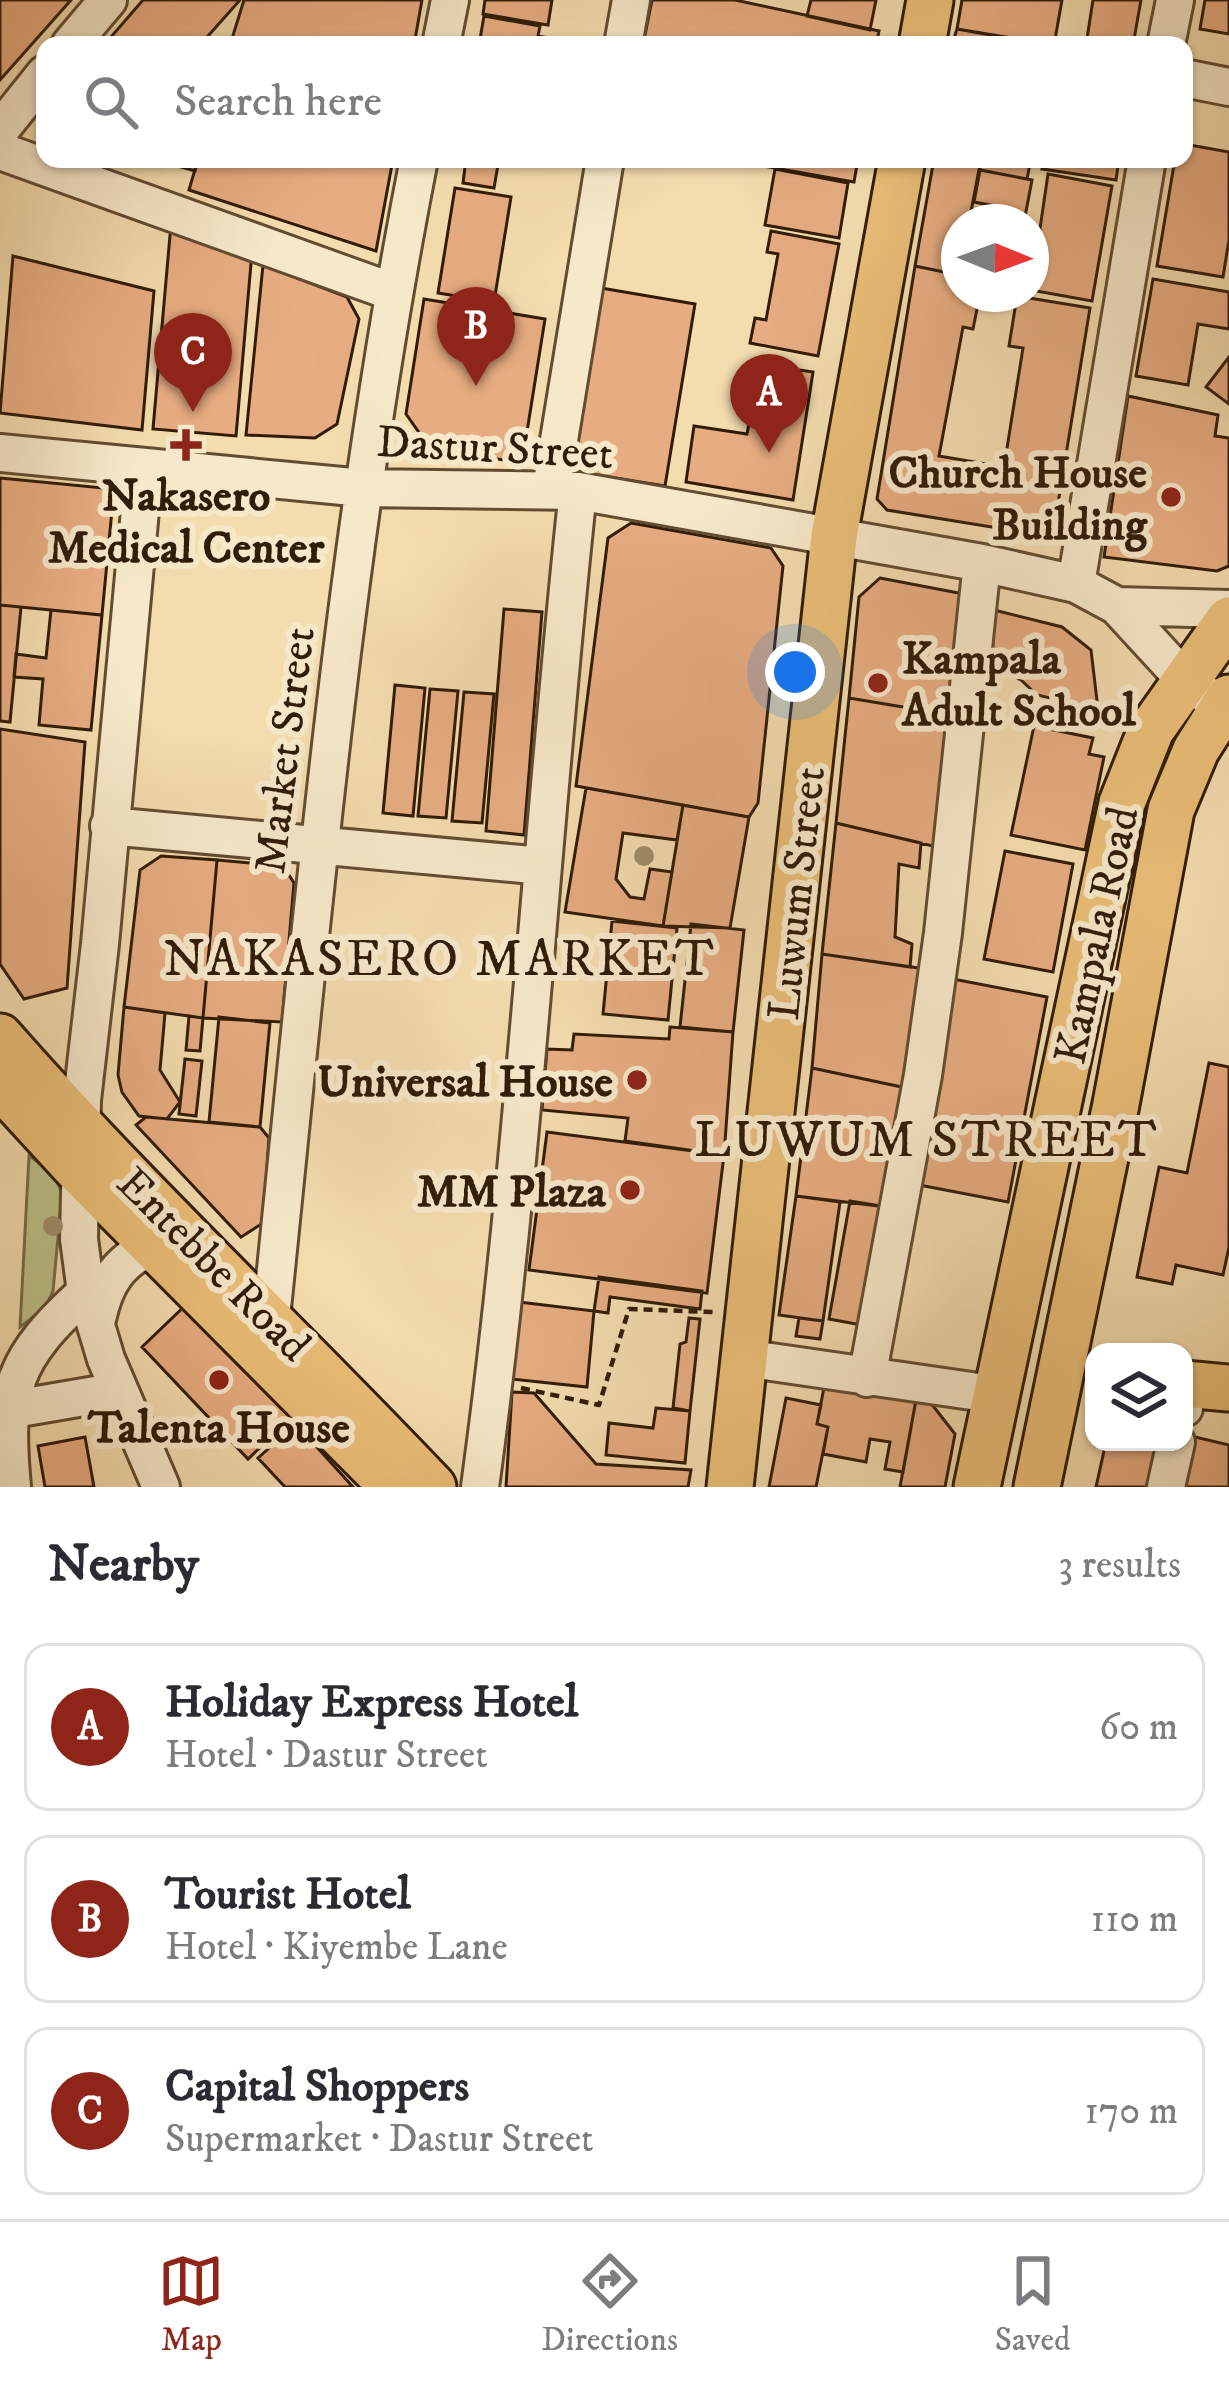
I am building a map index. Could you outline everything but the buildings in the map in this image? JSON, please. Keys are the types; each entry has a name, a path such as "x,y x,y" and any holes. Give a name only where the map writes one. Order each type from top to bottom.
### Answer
{"main road":[{"path":"924,36 930,0"},
{"name":"Luwum Street","path":"730,1487 834,536 900,168"},
{"name":"Kampala Road","path":"977,1487 1122,803 1151,730 1229,620"},
{"name":"Kampala Road","path":"1037,1487 1077,1387 1172,810 1196,750 1226,703"},
{"name":"Entebbe Road","path":"0,1037 153,1245 266,1336 393,1487"},
{"name":"Entebbe Road","path":"0,1085 80,1150 266,1336 434,1487"},
{"path":"1193,1385 1229,1388"},
{"path":"1193,1408 1229,1411"}],"street":[{"path":"78,36 108,0"},
{"path":"443,36 450,0"},
{"path":"625,36 631,0"},
{"path":"1168,36 1175,0"},
{"path":"1193,80 1229,87"},
{"path":"0,130 36,85"},
{"path":"0,151 36,158"},
{"name":"Market Street","path":"266,1336 363,488 417,168"},
{"path":"480,1487 543,866 564,490 603,168"},
{"path":"1076,584 1145,168"},
{"path":"111,173 393,292"},
{"name":"Dastur Street","path":"0,453 363,488 564,490 982,563 1076,584 1117,606 1186,680 1226,703"},
{"path":"144,467 80,1150 80,1239 94,1316 118,1391 161,1487"},
{"path":"867,1378 940,956 982,563"},
{"name":"Dastur Street","path":"1117,606 1229,609"},
{"path":"109,826 543,866"},
{"path":"94,1316 117,1268 129,1256 153,1245"},
{"path":"12,1487 5,1426 20,1368 52,1323 94,1316"},
{"path":"744,1358 999,1395"},
{"path":"5,1426 118,1391"},
{"path":"1166,1487 1174,1451"}],"path":[{"path":"494,1384 599,1405 629,1309 749,1313"}],"green space":[{"path":"29,1156 50,1172 62,1194 53,1291 45,1308 20,1327"}],"place":[{"name":"Tourist Hotel","path":"476,386"},
{"name":"Capital Shoppers","path":"193,412"},
{"name":"Nakasero Medical Center","path":"186,445"},
{"name":"Holiday Express Hotel","path":"769,453"},
{"name":"Church House Building","path":"1171,497"},
{"name":"Kampala Adult School","path":"878,683"},
{"name":"Universal House","path":"637,1080"},
{"name":"MM Plaza","path":"630,1190"},
{"name":"Talenta House","path":"219,1380"}],"district":[{"name":"NAKASERO MARKET","path":"440,957"},
{"name":"LUWUM STREET","path":"927,1138"}]}
